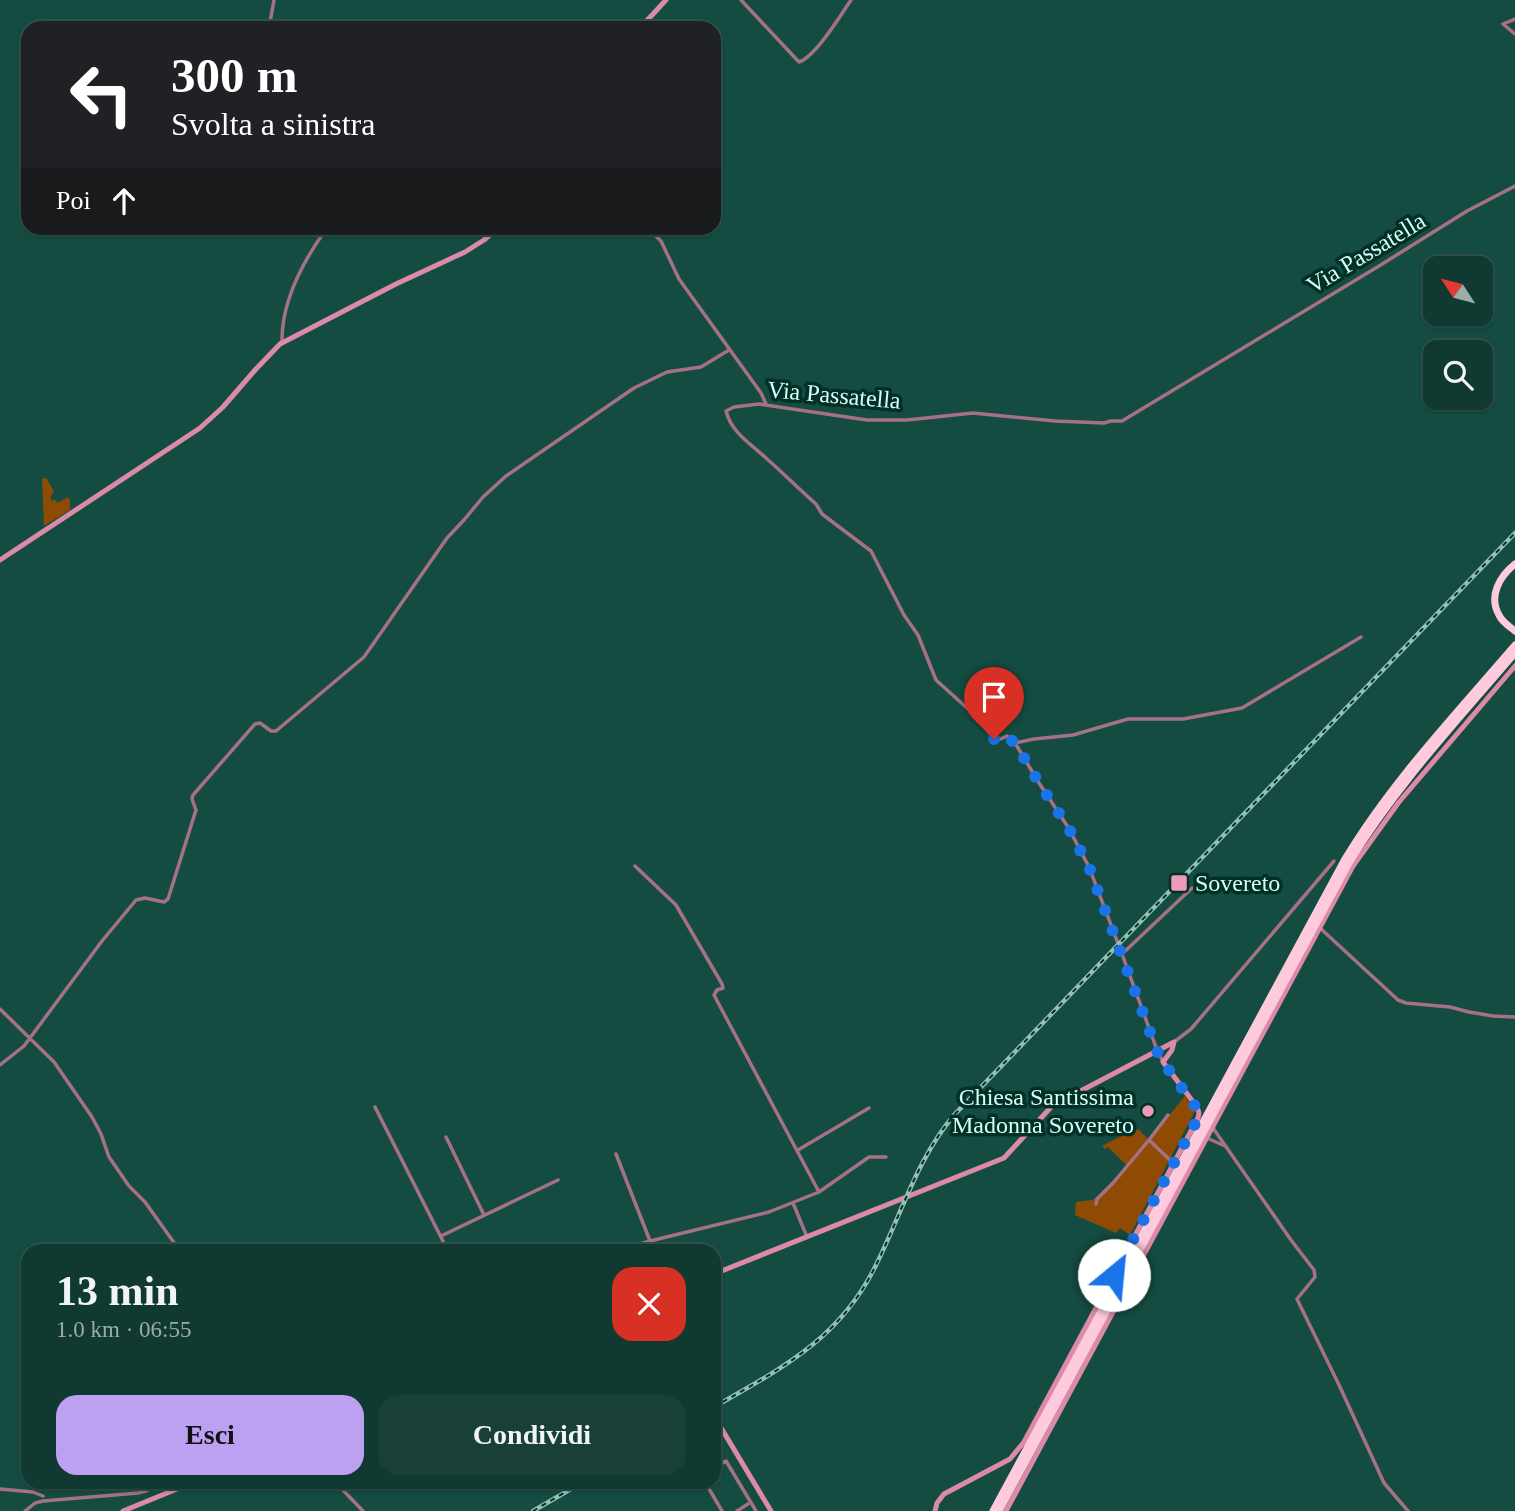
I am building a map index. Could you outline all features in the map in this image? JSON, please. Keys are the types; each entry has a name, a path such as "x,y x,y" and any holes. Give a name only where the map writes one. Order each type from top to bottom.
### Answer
{"highway":[{"path":"1514,631 1498,614 1494,596 1501,578 1515,564"},
{"path":"992,1511 1345,859 1379,806 1515,645"},
{"path":"999,1511 1349,863 1399,789 1515,653"}],"street":[{"path":"270,21 274,0"},
{"path":"646,21 666,0"},
{"path":"741,0 799,62 820,43 851,0"},
{"path":"1515,19 1503,24 1515,34"},
{"name":"Via Passatella","path":"1015,743 1006,736 996,741 977,717 936,680 918,635 904,615 870,551 822,514 816,504 748,444 726,414 727,410 766,404 867,420 906,420 973,413 1055,421 1122,421 1467,211 1515,186"},
{"path":"282,343 281,326 288,300 300,272 322,235"},
{"path":"0,559 200,428 282,343 299,332 465,252 490,235"},
{"path":"655,235 661,241 679,279 711,321 766,404"},
{"path":"0,1065 30,1037 136,900 145,898 164,902 168,899 196,810 193,795 255,724 261,724 272,732 276,731 364,657 444,543 483,497 506,476 634,388 667,372 701,367 729,350"},
{"path":"935,1511 944,1494 1010,1459 1024,1442 1198,1118 1196,1106 1157,1051 1089,867 1068,827 1015,743 1073,735 1128,719 1183,719 1242,708 1361,637"},
{"path":"1006,1511 1353,866 1399,802 1515,666"},
{"path":"721,1271 1004,1158 1052,1106 1174,1042 1191,1029 1334,861"},
{"path":"635,866 676,905 723,984 723,988 717,990 714,995 819,1192"},
{"path":"1122,954 1192,888"},
{"path":"1320,928 1398,1000 1493,1016 1515,1017"},
{"path":"0,1009 54,1062 66,1078 92,1117 109,1157 175,1244"},
{"path":"1163,1062 1172,1051 1174,1042"},
{"path":"375,1107 445,1244"},
{"path":"798,1150 869,1108"},
{"path":"1096,1204 1097,1199 1114,1183 1168,1115"},
{"path":"1213,1128 1314,1270 1315,1277 1297,1299 1384,1483 1408,1511"},
{"path":"446,1137 484,1215"},
{"path":"1207,1138 1225,1146"},
{"path":"1149,1140 1173,1163"},
{"path":"616,1154 650,1241"},
{"path":"640,1244 744,1219 793,1203 819,1192 869,1157 886,1157"},
{"path":"441,1236 558,1180"},
{"path":"793,1203 807,1237"},
{"path":"721,1428 771,1511"},
{"path":"721,1464 726,1461 756,1511"},
{"path":"0,1489 43,1496"},
{"path":"25,1511 35,1503 43,1501 138,1493 149,1489"},
{"path":"123,1511 177,1489"},
{"path":"342,1489 363,1511"},
{"path":"709,1489 722,1511"},
{"path":"737,1511 748,1504"}],"shaded area":[{"path":"45,478 54,492 50,497 52,501 55,499 57,503 68,497 70,510 44,526 42,479"},
{"path":"1185,1096 1195,1111 1130,1235 1120,1228 1116,1233 1075,1215 1076,1202 1092,1200 1101,1195 1127,1166 1108,1147 1105,1149 1102,1146 1119,1137 1115,1119 1123,1119 1149,1140"}],"railway":[{"path":"721,1403 807,1349 845,1313 876,1265 920,1167 955,1114 1515,533"},
{"path":"533,1511 571,1489"}],"place":[{"name":"Sovereto","path":"1179,883"},
{"name":"Chiesa Santissima Madonna Sovereto","path":"1148,1111"}],"route":[{"path":"994,739 996,741 1006,736 1015,743 1068,827 1097,884 1157,1051 1198,1110 1198,1118 1114,1275"}]}
